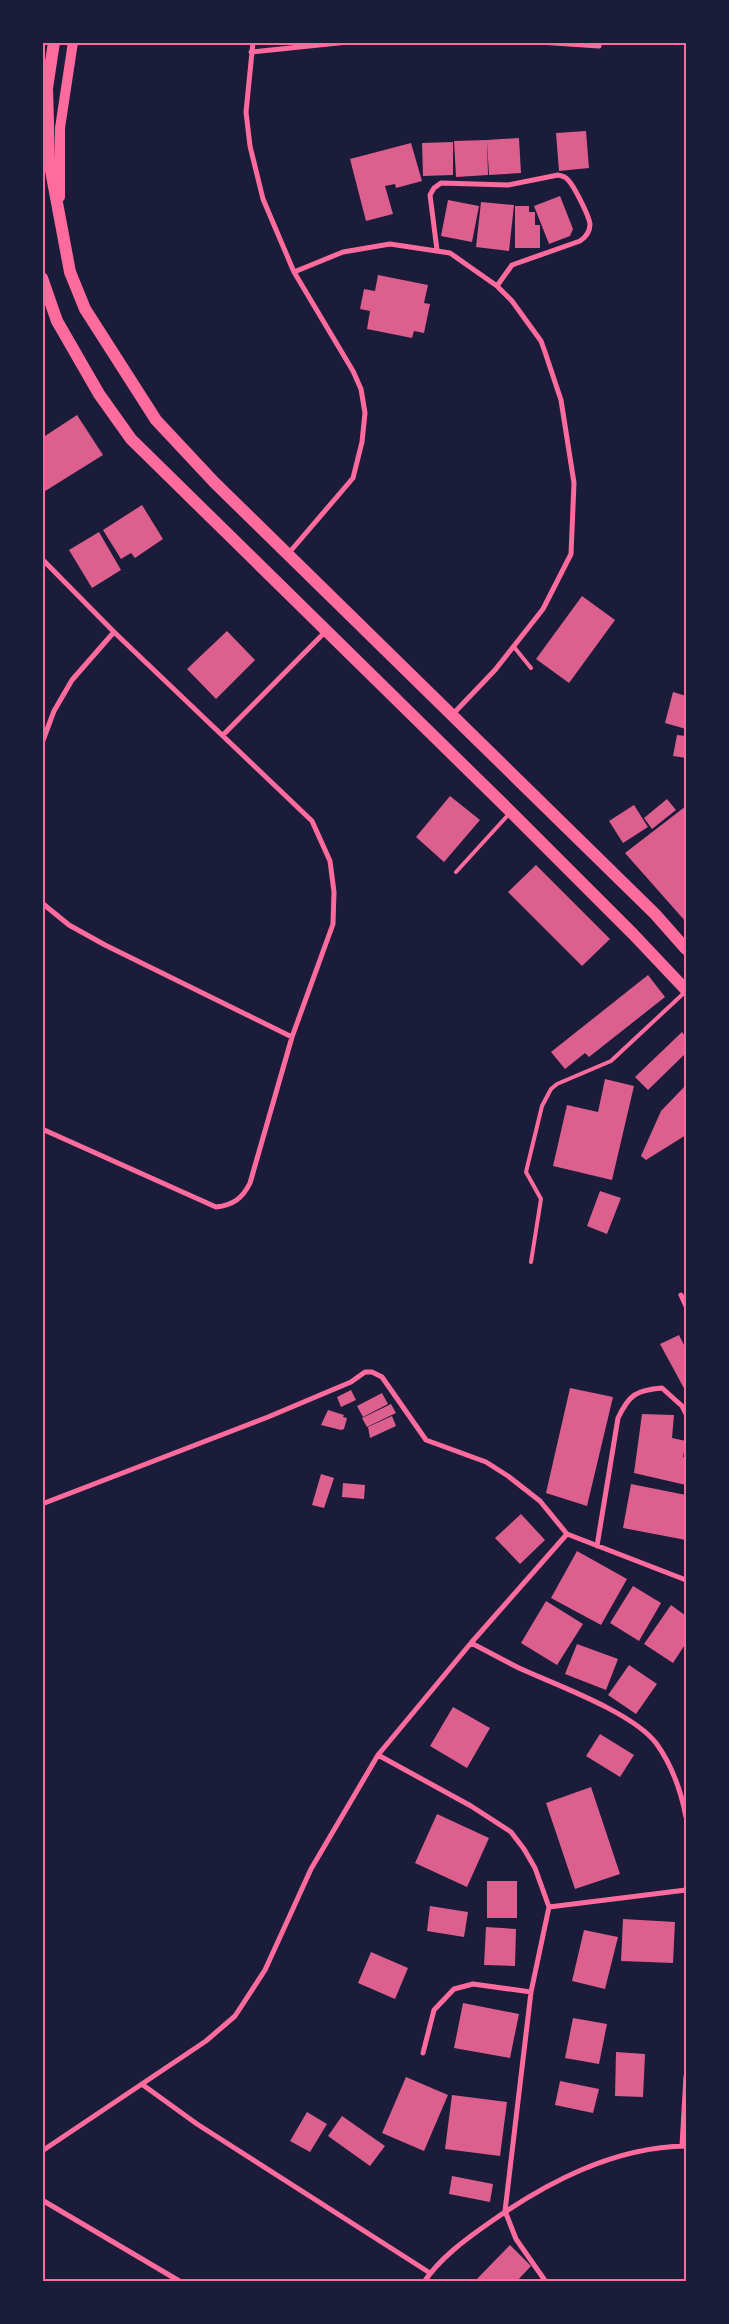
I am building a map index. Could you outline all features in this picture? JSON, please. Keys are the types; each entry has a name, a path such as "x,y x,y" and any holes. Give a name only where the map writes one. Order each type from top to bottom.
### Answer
{"main road":[{"path":"54,42 47,88 49,160 61,233 70,272 85,309 156,420 214,482 453,714 655,914 686,948"},
{"path":"61,233 60,128 73,42"},
{"path":"42,278 57,321 99,394 131,439 511,812 633,934 686,991"}],"street":[{"path":"253,42 246,112 250,146 263,199 294,272 353,371 361,389 365,413 362,442 354,478 288,554"},
{"path":"251,52 348,42"},
{"path":"539,42 599,44"},
{"path":"437,250 430,195 434,188 441,183 508,185 558,175 565,177 571,184 588,218 590,226 586,236 580,241 512,266 497,286"},
{"path":"294,272 343,252 390,244 450,253 497,286 512,301 540,341 561,400 574,483 571,554 543,609 495,670 453,714"},
{"path":"42,559 114,632 312,821 330,861 334,892 333,924 292,1037 250,1183 244,1194 230,1206 216,1207 42,1130"},
{"path":"223,735 327,630"},
{"path":"42,743 54,711 72,680 114,632"},
{"path":"42,903 69,925 105,945 292,1037"},
{"path":"681,1295 686,1306"},
{"path":"42,1504 268,1417 351,1382 360,1373 368,1371 382,1377 426,1440 486,1462 508,1476 540,1501 567,1534 686,1580"},
{"path":"597,1546 618,1418 626,1400 643,1389 662,1388 682,1406 686,1414"},
{"path":"42,2151 206,2041 235,2016 265,1970 311,1869 378,1755 471,1643 567,1534"},
{"path":"471,1643 518,1668 629,1720 645,1732 656,1743 673,1773 681,1792 686,1817"},
{"path":"378,1755 462,1801 511,1832 535,1868 549,1908 531,1992 505,2212 516,2239 546,2282"},
{"path":"549,1908 686,1890"},
{"path":"423,2053 434,2010 454,1989 473,1984 531,1992"},
{"path":"424,2282 430,2273 476,2232 524,2198 579,2171 612,2159 684,2146 686,2076"},
{"path":"142,2085 197,2124 430,2273"},
{"path":"42,2200 181,2282"}],"lane":[{"path":"514,647 531,668"},
{"path":"456,872 511,812"},
{"path":"531,1262 541,1200 526,1172 546,1095 557,1084 611,1061 686,991"}],"building":[{"path":"586,131 589,168 559,171 556,133"},
{"path":"519,138 521,173 489,175 487,140"},
{"path":"487,140 488,175 456,177 454,141"},
{"path":"453,142 453,175 423,176 422,143"},
{"path":"411,143 422,181 396,188 395,184 385,186 393,214 366,221 350,159"},
{"path":"560,196 573,229 570,236 549,244 534,206"},
{"path":"448,200 479,206 472,242 441,236"},
{"path":"481,202 514,205 509,251 476,247"},
{"path":"515,206 529,206 529,212 535,212 535,225 540,225 540,248 515,248"},
{"path":"378,275 428,285 424,303 430,304 424,333 414,331 412,338 367,329 370,311 360,309 364,289 375,291"},
{"path":"77,415 103,455 42,493 42,438"},
{"path":"142,505 163,539 135,558 131,553 121,559 103,530"},
{"path":"99,532 121,570 92,588 69,550"},
{"path":"582,596 615,620 569,683 536,659"},
{"path":"227,631 255,660 216,699 187,669"},
{"path":"673,692 686,696 686,729 665,723"},
{"path":"677,735 686,736 686,758 673,756"},
{"path":"450,796 480,820 444,862 416,837"},
{"path":"667,799 676,810 652,829 644,818"},
{"path":"634,805 648,827 623,843 609,821"},
{"path":"686,806 686,922 625,853"},
{"path":"536,865 610,939 582,966 508,892"},
{"path":"648,975 665,997 589,1057 585,1053 565,1069 551,1052"},
{"path":"682,1032 686,1037 686,1053 648,1090 635,1077"},
{"path":"605,1079 634,1086 612,1180 553,1166 567,1105 598,1112"},
{"path":"686,1085 686,1135 646,1160 641,1156 661,1111"},
{"path":"600,1191 621,1198 607,1234 587,1226"},
{"path":"679,1335 686,1349 686,1392 660,1344"},
{"path":"570,1388 613,1397 587,1506 546,1493"},
{"path":"351,1390 356,1400 341,1407 337,1397"},
{"path":"382,1393 388,1404 363,1417 357,1406"},
{"path":"391,1404 396,1413 367,1427 362,1418"},
{"path":"328,1410 344,1415 343,1417 347,1418 344,1429 321,1425"},
{"path":"642,1414 674,1415 672,1438 686,1441 683,1457 686,1458 686,1485 634,1473"},
{"path":"392,1416 396,1426 370,1438 368,1427"},
{"path":"321,1474 334,1478 324,1508 312,1505"},
{"path":"343,1483 365,1485 364,1499 342,1497"},
{"path":"631,1484 686,1495 686,1540 623,1528"},
{"path":"521,1514 545,1540 520,1564 495,1538"},
{"path":"577,1551 627,1579 601,1625 551,1598"},
{"path":"633,1586 661,1603 639,1641 610,1623"},
{"path":"546,1601 583,1624 557,1665 521,1643"},
{"path":"671,1605 686,1616 686,1643 673,1663 644,1644"},
{"path":"577,1644 618,1659 606,1690 565,1674"},
{"path":"629,1665 657,1684 636,1714 608,1695"},
{"path":"453,1707 490,1728 467,1768 430,1746"},
{"path":"600,1734 634,1755 620,1777 586,1756"},
{"path":"591,1787 620,1874 575,1889 546,1803"},
{"path":"437,1814 489,1838 467,1887 415,1863"},
{"path":"487,1881 517,1881 517,1918 487,1918"},
{"path":"430,1906 468,1912 464,1937 427,1931"},
{"path":"623,1919 675,1922 673,1963 621,1961"},
{"path":"486,1927 516,1929 515,1966 484,1965"},
{"path":"584,1930 618,1937 605,1989 572,1981"},
{"path":"371,1952 408,1968 395,1999 358,1983"},
{"path":"463,2003 519,2014 510,2058 454,2048"},
{"path":"573,2018 607,2024 599,2064 565,2058"},
{"path":"616,2052 645,2054 643,2097 615,2096"},
{"path":"406,2077 448,2095 424,2151 382,2133"},
{"path":"560,2081 599,2089 593,2113 555,2105"},
{"path":"452,2095 507,2102 500,2156 445,2149"},
{"path":"307,2112 327,2124 310,2152 290,2141"},
{"path":"342,2116 385,2146 370,2166 328,2136"},
{"path":"452,2176 493,2184 490,2202 449,2194"},
{"path":"510,2245 531,2266 516,2282 474,2282"}]}
